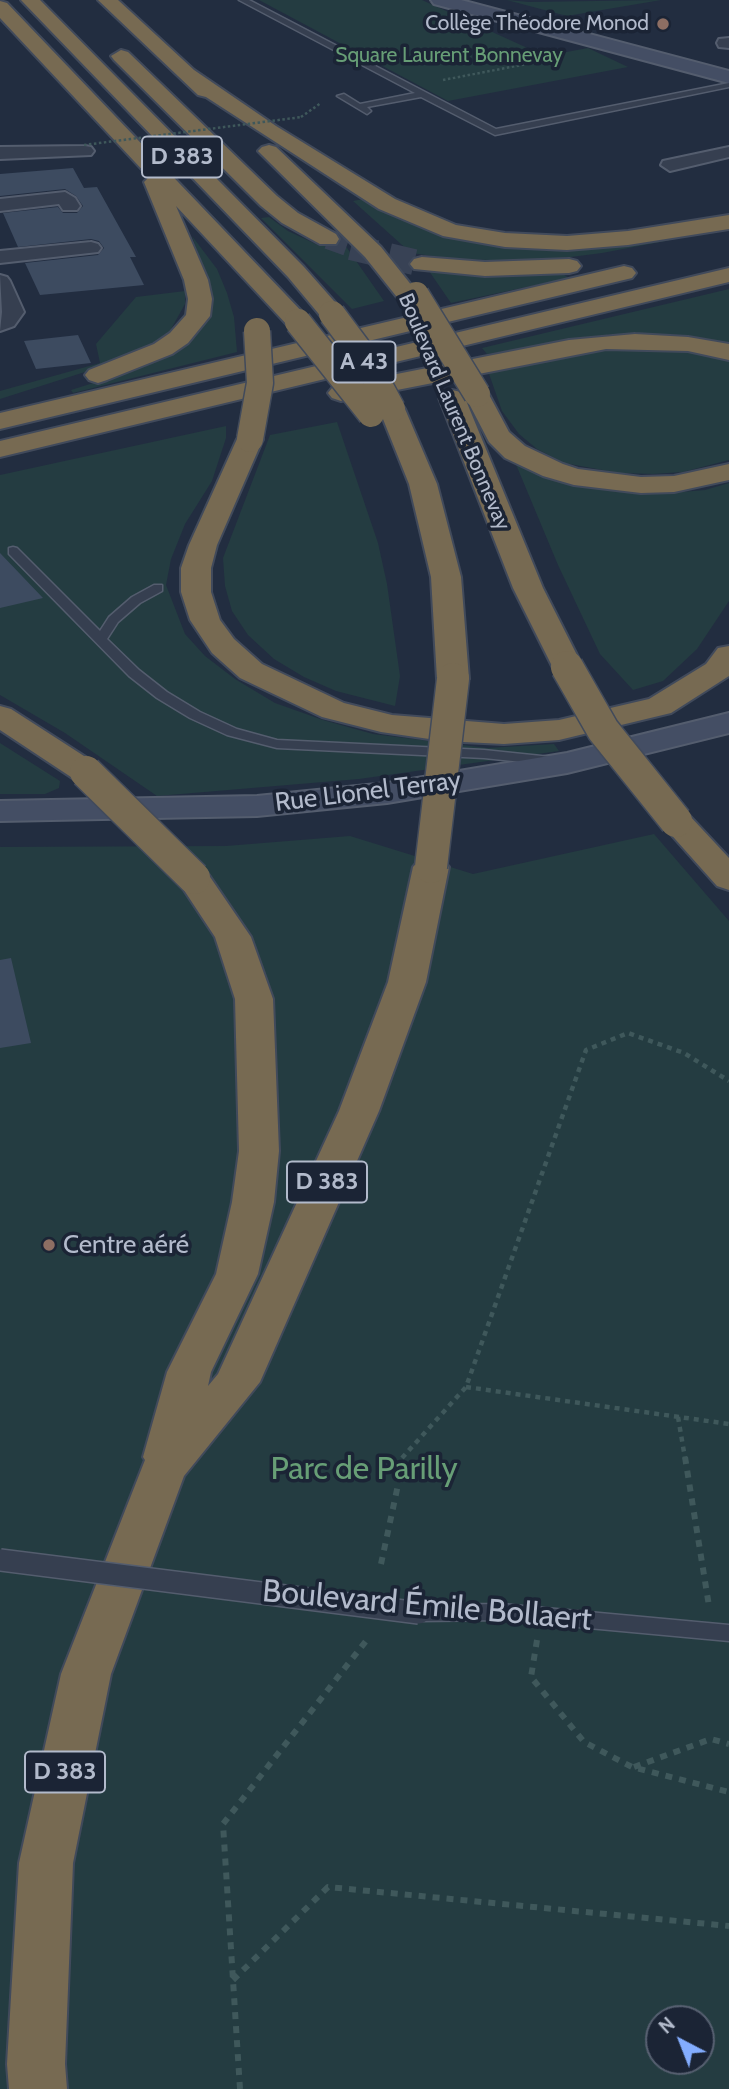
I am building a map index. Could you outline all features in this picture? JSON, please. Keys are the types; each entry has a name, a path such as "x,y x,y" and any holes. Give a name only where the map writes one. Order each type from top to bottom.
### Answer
{"highway":[{"name":"D 383","path":"30,0 296,272 364,357 382,412 423,484 446,577 453,678 431,867 407,982 359,1111 237,1382 163,1469 86,1674 46,1863 36,2064 38,2089"},
{"name":"D 383","path":"107,0 185,72"},
{"path":"0,7 382,412"},
{"path":"102,38 269,201 290,218 328,239"},
{"path":"185,72 269,130 387,204 451,230 505,240 567,243 628,238 729,222"},
{"name":"Boulevard Laurent Bonnevay","path":"185,72 330,207 412,295 464,396 528,588 567,667 603,730 676,821 729,879"},
{"path":"150,167 226,258 252,315 260,383 250,439 203,545 196,568 196,592 205,620 223,646 251,671 333,710 392,726 443,732 504,734 559,730 660,706 718,671 729,655"},
{"path":"0,403 96,376 150,356 179,338 198,316 200,299 197,280 150,167"},
{"path":"422,264 485,269 553,267 611,260 729,237"},
{"name":"A 43","path":"0,436 729,263"},
{"path":"0,421 646,269"},
{"name":"A 43","path":"0,449 729,275"},
{"path":"0,463 569,348 635,341 688,344 729,352"},
{"path":"464,396 515,452 574,477 641,485 674,484 729,472"},
{"path":"0,716 86,772 194,878 233,937 254,999 260,1151 253,1202 237,1274 189,1371 163,1469"}],"main road":[{"path":"440,0 729,77"},
{"path":"472,0 729,68"},
{"name":"Rue Lionel Terray","path":"0,811 257,806 387,793 567,763 729,723"},
{"name":"Rue Lionel Terray","path":"0,830 261,824 396,810 582,780 729,743"}],"street":[{"path":"0,153 84,148"},
{"path":"670,165 729,152"},
{"path":"0,205 65,198 70,206"},
{"path":"0,257 93,252"},
{"path":"0,281 13,312 7,321 0,325"}],"lane":[{"path":"243,0 495,132 729,85"},
{"path":"360,106 423,94"},
{"path":"341,96 371,113"},
{"path":"13,551 134,673 162,695 195,715 243,735 277,744 484,754 567,763"},
{"path":"100,640 113,620 136,600 158,588"},
{"name":"Boulevard Émile Bollaert","path":"0,1560 419,1612 541,1615 719,1633"}],"path":[{"path":"407,86 564,57"},
{"path":"84,148 302,117 321,103"},
{"path":"381,1564 402,1459 466,1387 586,1050 628,1033 684,1053 729,1081"},
{"path":"466,1387 729,1424"},
{"path":"678,1417 710,1609 719,1633"},
{"path":"541,1615 531,1677 584,1742 632,1767 729,1792"},
{"path":"240,2089 223,1824 366,1641"},
{"path":"632,1767 712,1739 729,1744"},
{"path":"233,1980 328,1887 729,1926"}],"green space":[{"name":"Square Laurent Bonnevay","path":"259,0 422,0 545,56 588,48 628,67 448,101"},
{"path":"507,0 529,2 661,0 567,16"},
{"path":"363,199 419,226 501,243 729,229 563,258 523,261 455,259 411,253 353,201"},
{"path":"269,217 288,231 320,246 338,235 384,301 352,309 261,218"},
{"path":"192,236 217,269 227,293 234,317 237,352 73,393 71,390 125,373 159,358 204,323 213,298"},
{"path":"429,271 522,275 561,273 569,278 451,303"},
{"path":"729,289 729,343 684,335 613,334 487,354 482,348"},
{"path":"185,291 185,304 170,331 132,357 0,399 0,391 100,363 96,344 136,297"},
{"path":"620,348 680,349 729,359 729,460 683,472 653,474 619,473 564,463 537,449 519,434 502,411 488,371 582,352"},
{"path":"337,422 378,543 387,584 400,676 395,706 336,691 304,677 274,659 248,635 232,611 225,586 223,558 270,435"},
{"path":"226,426 226,438 212,481 185,524 171,559 166,585 185,634 205,656 235,679 275,703 373,734 487,748 554,744 559,751 359,779 157,796 65,733 0,695 0,475"},
{"path":"515,462 570,484 599,489 669,493 705,490 729,483 729,601 697,649 663,681 633,690 600,654 558,565"},
{"path":"0,743 60,781 59,788 45,794 0,794"},
{"name":"Parc de Parilly","path":"654,834 729,921 729,2089 0,2089 0,847 226,846 350,836 473,874"}],"building":[{"path":"73,168 84,188 97,187 136,257 130,257 144,285 40,295 25,263 98,255 104,248 99,241 91,239 18,247 3,213 58,207 63,213 77,213 83,206 76,196 65,189 0,196 0,174"},
{"path":"78,335 91,363 36,369 24,341"},
{"path":"0,553 43,598 0,608"},
{"path":"11,958 31,1043 0,1048 0,960"}],"tunnel":[{"path":"328,239 356,249"},
{"path":"351,247 422,264"}],"place":[{"name":"Collège Théodore Monod","path":"663,24"},
{"name":"Centre aéré","path":"49,1245"}]}
